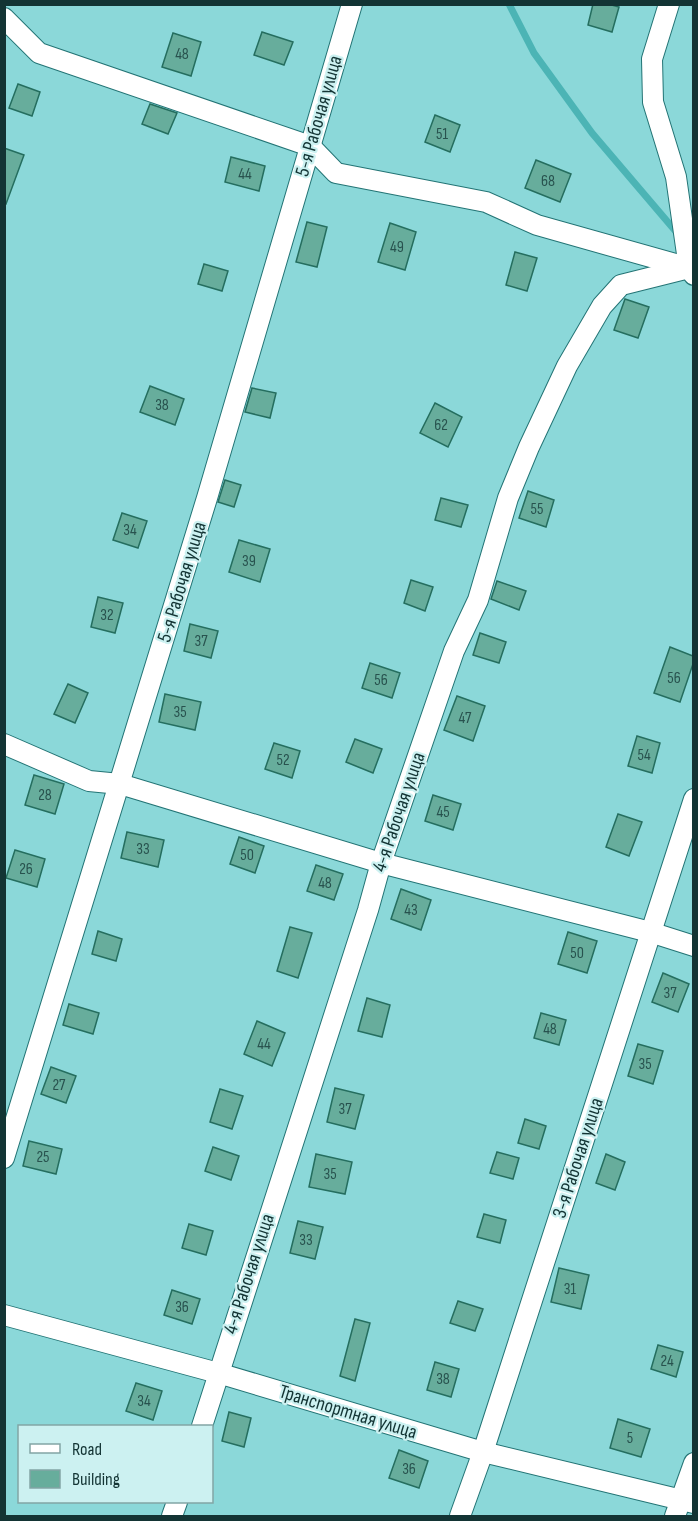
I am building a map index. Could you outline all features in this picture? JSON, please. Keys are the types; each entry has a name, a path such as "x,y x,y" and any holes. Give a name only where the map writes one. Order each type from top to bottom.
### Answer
{"street":[{"name":"5-я Рабочая улица","path":"4,1158 207,498 352,4"},
{"path":"4,18 39,53 310,146 336,173 486,202 537,225 691,271 676,177 653,102 652,59 669,4"},
{"name":"4-я Рабочая улица","path":"202,1425 368,910 381,863 454,651 478,600 508,498 529,447 567,366 602,306 621,285 691,271"},
{"path":"4,744 89,781 120,784 381,863 650,932 693,946"},
{"name":"3-я Рабочая улица","path":"460,1516 483,1452 693,799"},
{"name":"Транспортная улица","path":"4,1315 218,1373 483,1452 683,1506"},
{"path":"683,1506 693,1463"}],"building":[{"path":"593,4 619,7 612,32 588,25"},
{"path":"262,32 293,42 284,65 254,55"},
{"path":"173,33 201,42 191,76 162,67"},
{"path":"18,84 40,92 32,116 9,108"},
{"path":"150,104 177,113 168,134 142,124"},
{"path":"435,115 460,125 450,152 425,142"},
{"path":"4,148 24,155 6,204 4,203"},
{"path":"231,157 265,166 259,191 225,182"},
{"path":"536,160 571,174 560,202 525,188"},
{"path":"307,222 327,227 317,267 296,262"},
{"path":"390,223 416,232 405,270 378,262"},
{"path":"515,252 537,258 527,291 506,285"},
{"path":"204,264 228,271 222,291 198,284"},
{"path":"625,299 649,307 638,338 614,330"},
{"path":"150,386 184,399 175,425 140,412"},
{"path":"252,388 276,393 270,418 245,412"},
{"path":"435,403 462,417 448,447 420,433"},
{"path":"225,480 241,485 234,507 218,502"},
{"path":"528,491 554,500 546,527 519,518"},
{"path":"441,498 468,505 461,527 435,520"},
{"path":"122,513 147,521 138,548 113,540"},
{"path":"239,540 270,549 260,582 229,572"},
{"path":"411,580 433,587 425,611 404,603"},
{"path":"497,581 526,591 519,610 491,599"},
{"path":"98,597 123,603 115,633 91,627"},
{"path":"190,624 218,631 211,658 184,651"},
{"path":"480,633 506,642 499,663 473,655"},
{"path":"670,647 693,656 693,664 680,702 654,693"},
{"path":"370,663 400,673 392,698 362,688"},
{"path":"68,684 88,693 75,723 54,714"},
{"path":"165,694 201,702 195,730 159,722"},
{"path":"457,696 485,706 473,741 444,730"},
{"path":"637,736 660,743 652,773 628,766"},
{"path":"355,739 382,749 373,773 346,762"},
{"path":"274,743 300,751 292,778 265,769"},
{"path":"34,775 64,784 55,814 25,805"},
{"path":"433,795 461,804 453,830 425,821"},
{"path":"618,814 642,822 629,856 606,847"},
{"path":"127,832 164,840 158,867 121,858"},
{"path":"239,837 264,846 255,873 230,864"},
{"path":"15,850 45,859 37,887 6,878"},
{"path":"316,865 343,874 334,900 307,891"},
{"path":"401,889 431,900 421,930 391,919"},
{"path":"290,927 312,933 298,978 277,971"},
{"path":"98,931 122,939 116,961 92,954"},
{"path":"568,932 597,941 587,973 558,964"},
{"path":"663,973 689,984 678,1012 652,1002"},
{"path":"367,998 390,1005 382,1037 358,1031"},
{"path":"69,1004 99,1013 93,1034 63,1025"},
{"path":"541,1013 566,1020 559,1045 534,1038"},
{"path":"257,1021 285,1033 272,1066 244,1054"},
{"path":"638,1044 663,1051 653,1084 628,1076"},
{"path":"51,1067 76,1076 66,1103 41,1094"},
{"path":"335,1088 364,1095 355,1129 327,1122"},
{"path":"220,1089 243,1096 232,1129 210,1122"},
{"path":"525,1119 546,1126 539,1149 518,1143"},
{"path":"29,1141 62,1149 56,1174 23,1166"},
{"path":"213,1147 239,1156 231,1180 205,1171"},
{"path":"497,1152 519,1158 513,1179 490,1173"},
{"path":"316,1154 352,1162 345,1194 309,1187"},
{"path":"606,1154 625,1162 615,1190 596,1183"},
{"path":"484,1214 506,1220 500,1243 477,1237"},
{"path":"298,1221 323,1227 315,1259 290,1253"},
{"path":"189,1224 213,1231 206,1255 182,1248"},
{"path":"559,1268 589,1275 581,1309 551,1302"},
{"path":"172,1290 200,1299 192,1324 164,1315"},
{"path":"458,1301 483,1309 475,1331 450,1323"},
{"path":"355,1319 370,1323 355,1381 340,1376"},
{"path":"658,1345 683,1352 676,1377 651,1369"},
{"path":"435,1362 459,1369 451,1397 427,1390"},
{"path":"136,1383 162,1391 153,1420 126,1411"},
{"path":"229,1412 251,1418 244,1447 222,1441"},
{"path":"618,1419 650,1429 641,1457 610,1448"},
{"path":"399,1450 428,1461 419,1488 389,1478"}],"waterway":[{"path":"509,4 534,53 592,133 678,234"}]}
